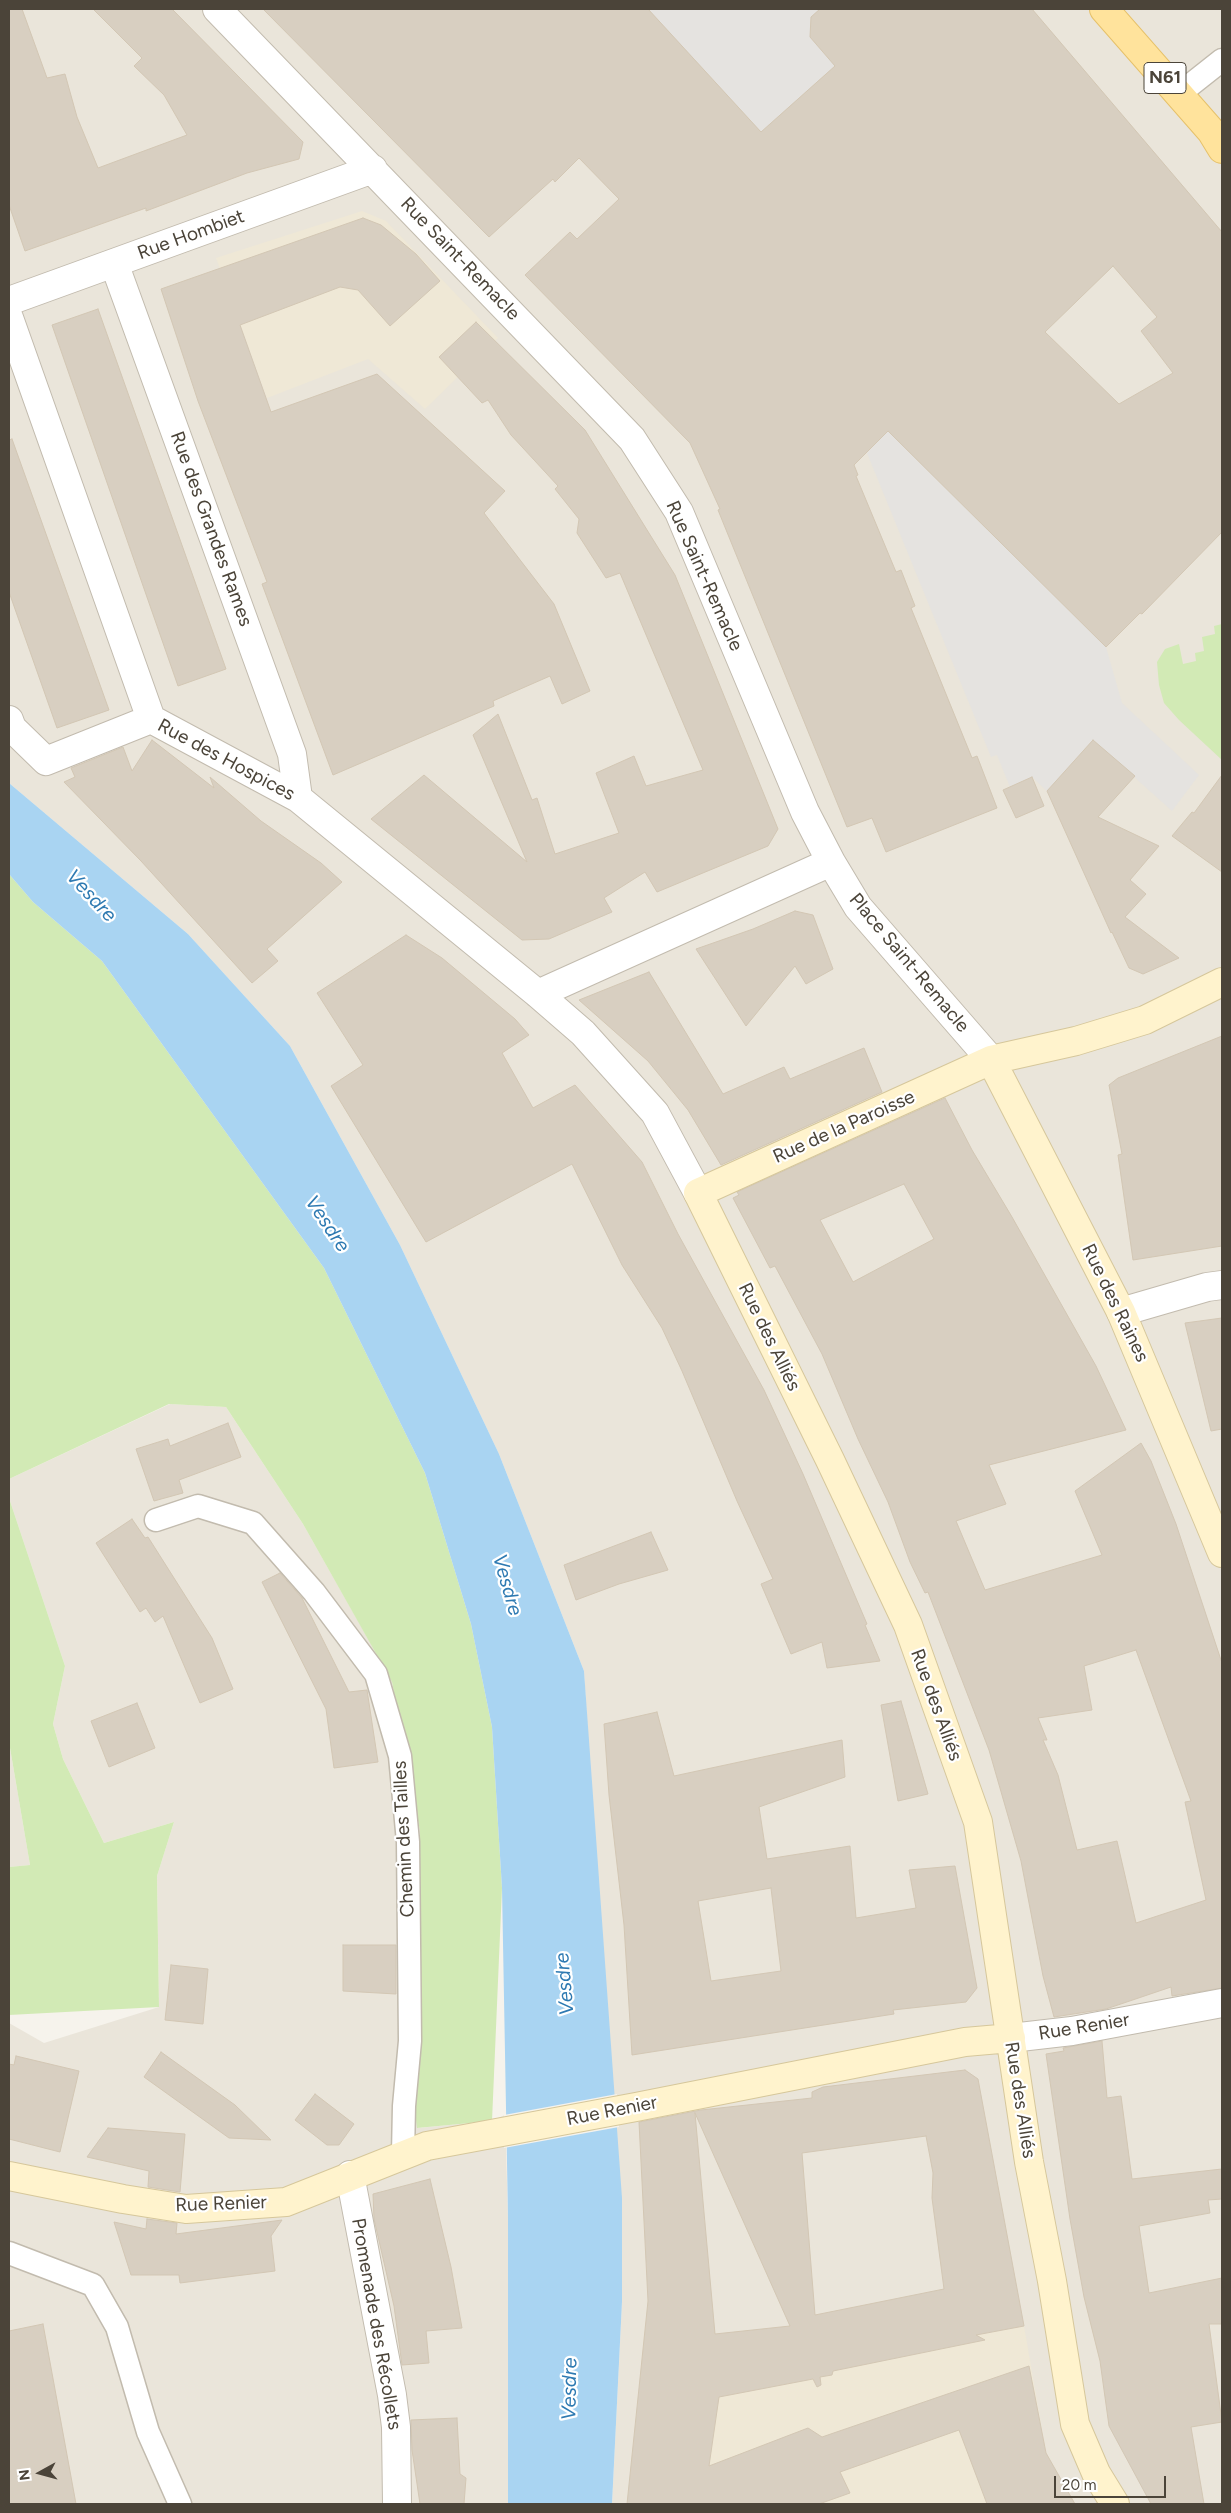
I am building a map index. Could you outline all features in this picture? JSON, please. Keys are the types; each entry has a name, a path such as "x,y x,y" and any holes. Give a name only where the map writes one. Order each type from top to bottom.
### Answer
{"main road":[{"name":"N61","path":"1104,9 1179,94 1211,132 1222,149"}],"street":[{"name":"Rue Saint-Remacle","path":"217,9 632,439 679,512 805,812 831,862"},
{"name":"Rue Hombiet","path":"9,301 373,169"},
{"name":"Rue des Grandes Rames","path":"114,263 292,754 298,798"},
{"name":"Rue des Hospices","path":"9,318 151,719 298,798 538,994"},
{"path":"9,720 12,728 46,761 151,719"},
{"path":"538,994 831,862"},
{"name":"Place Saint-Remacle","path":"831,862 858,907 991,1060"},
{"name":"Rue de la Paroisse","path":"698,1193 991,1060 1076,1041 1145,1020 1222,982"},
{"name":"Rue des Alliés","path":"538,994 583,1033 655,1113 698,1193 830,1460 908,1624 978,1822 1029,2162 1052,2281 1075,2424 1096,2473 1114,2504"},
{"name":"Rue des Raines","path":"991,1060 1121,1312 1222,1553"},
{"path":"1121,1312 1207,1287 1222,1285"},
{"name":"Rue Renier","path":"9,2176 123,2199 186,2209 286,2202 415,2150 965,2042 1072,2031 1222,2003"},
{"name":"Promenade des Récollets","path":"350,2175 392,2395 396,2428 397,2504"}],"lane":[{"path":"1179,94 1222,60"},
{"name":"Chemin des Tailles","path":"156,1520 198,1506 253,1523 314,1592 376,1674 400,1756 408,1842 410,2041 404,2106 415,2150"},
{"path":"9,2253 93,2285 117,2327 148,2432 180,2504"}],"shaded area":[{"path":"9,9 1222,9 1222,2504 612,2504 622,2302 584,1671 499,1454 400,1245 290,1046 188,934 9,783"},
{"path":"648,9 820,9 811,17 810,37 836,65 761,132"},
{"path":"362,211 386,221 498,338 425,409 368,359 267,398 216,258"},
{"path":"888,431 1106,647 1122,703 1199,775 1172,811 1093,740 1047,791 1032,777 1010,787 997,755 991,757 867,453"},
{"path":"170,1404 226,1407 303,1524 392,1681 420,1831 413,2096 418,2128 491,2121 505,2115 508,2218 508,2504 9,2504 9,2023 44,2043 159,2007 157,1876 174,1822 104,1843 63,1759 53,1724 65,1666 9,1498 9,1479"},
{"path":"9,1742 30,1865 9,1867"},
{"path":"694,2111 715,2334 816,2324 815,2315 944,2289 1024,2326 1046,2453 1075,2504 627,2504 648,2301 639,2121"}],"green space":[{"path":"1222,624 1222,760 1179,720 1164,703 1159,685 1157,662 1165,649 1179,644 1183,664 1196,661 1195,653 1204,651 1202,637 1215,634 1214,626"},
{"path":"9,874 33,902 102,961 324,1268 425,1473 471,1624 492,1727 502,1888 492,2121 417,2128 413,2096 420,1831 392,1682 303,1524 226,1407 169,1404 9,1479"},
{"path":"9,1498 65,1666 53,1724 63,1759 104,1843 174,1822 157,1876 159,2007 9,2015 9,1867 30,1865 9,1742"}],"water":[{"name":"Vesdre","path":"9,783 188,934 290,1046 400,1245 499,1454 584,1671 622,2198 622,2302 612,2504 508,2504 508,2218 502,1888 492,1727 471,1624 425,1473 324,1268 102,961 33,902 9,874"}],"pier":[{"path":"617,2094 619,2127 504,2148 504,2115"}],"building":[{"path":"9,9 22,9 47,78 65,74 77,117 98,168 187,135 164,95 134,66 142,58 93,9 172,9 303,142 299,159 247,173 146,211 146,208 25,251 9,205"},
{"path":"263,9 648,9 761,132 835,66 810,37 811,17 820,9 1032,9 1222,232 1222,532 1142,614 1140,613 1106,647 888,431 854,465 858,475 856,476 896,572 901,570 915,606 911,608 972,758 977,756 997,808 886,852 872,818 847,827 718,510 720,509 690,443 525,275 570,232 577,239 619,199 579,158 555,182 553,179 489,237","holes":["1113,266 1157,317 1141,331 1173,373 1119,404 1045,332"]},
{"path":"363,218 381,225 416,254 440,281 390,326 358,290 340,287 240,325 271,412 377,374 505,491 484,513 554,604 590,691 562,704 550,676 493,701 494,706 333,775 262,584 267,582 198,401 161,289"},
{"path":"98,309 226,669 178,686 52,325"},
{"path":"476,322 585,430 675,575 778,829 768,846 657,892 645,872 604,898 612,912 549,939 522,940 371,819 424,775 527,862 473,735 498,714 532,800 537,798 555,854 619,833 596,773 634,756 646,786 703,770 620,573 606,578 577,533 579,519 555,489 558,486 511,435 488,400 482,403 439,357"},
{"path":"12,439 109,710 57,728 9,592 9,440"},
{"path":"152,740 214,788 210,777 261,821 321,863 342,882 267,949 278,961 252,983 141,861 64,782 75,777 71,768 123,747 132,771"},
{"path":"1093,740 1135,776 1098,817 1159,846 1130,880 1146,894 1125,917 1179,958 1143,974 1129,968 1111,933 1047,791"},
{"path":"1222,775 1222,872 1172,836 1192,812 1194,813"},
{"path":"1032,777 1044,806 1016,818 1003,790"},
{"path":"795,911 813,915 833,969 806,984 795,966 746,1026 696,949 753,929"},
{"path":"406,935 442,958 515,1019 529,1035 502,1053 533,1108 575,1085 642,1162 678,1234 764,1390 803,1474 867,1624 865,1625 880,1661 827,1668 822,1642 791,1654 761,1584 773,1579 737,1501 682,1371 662,1328 622,1265 572,1164 426,1242 331,1086 363,1065 317,993"},
{"path":"649,972 723,1094 784,1067 790,1079 864,1048 882,1092 721,1165 688,1110 648,1061 579,1000"},
{"path":"1222,1036 1222,1246 1133,1260 1118,1155 1122,1154 1109,1085 1118,1078"},
{"path":"945,1098 972,1150 1096,1366 1126,1430 989,1465 1006,1504 956,1521 985,1590 1102,1555 1075,1491 1141,1443 1151,1461 1176,1524 1222,1663 1222,1988 1172,1996 1171,1987 1106,2009 1054,2017 1043,1976 1021,1861 989,1750 928,1592 925,1593 910,1562 888,1502 858,1439 822,1354 775,1266 770,1268 733,1198 739,1195 737,1192","holes":["904,1184 934,1239 853,1282 820,1220","1136,1650 1191,1801 1185,1802 1206,1900 1136,1923 1117,1841 1077,1850 1058,1775 1043,1740 1047,1740 1038,1718 1092,1710 1084,1666"]},
{"path":"1222,1318 1222,1429 1211,1431 1185,1323"},
{"path":"228,1423 241,1457 179,1480 183,1493 154,1501 136,1449 168,1439 170,1446"},
{"path":"132,1519 145,1538 148,1537 212,1638 233,1689 200,1703 163,1616 155,1622 146,1608 140,1612 96,1543"},
{"path":"651,1532 668,1570 619,1584 576,1600 564,1565"},
{"path":"280,1573 302,1598 349,1692 367,1690 378,1762 334,1768 326,1709 262,1582"},
{"path":"901,1701 928,1794 898,1801 881,1705"},
{"path":"137,1703 155,1748 109,1767 91,1721"},
{"path":"657,1712 674,1776 842,1740 845,1777 759,1807 767,1859 850,1846 856,1918 916,1908 909,1870 955,1866 977,1988 966,2002 893,2010 894,2014 632,2055 624,1925 609,1795 604,1724","holes":["771,1888 781,1971 711,1981 698,1901"]},
{"path":"343,1945 396,1945 396,1994 343,1991"},
{"path":"171,1965 208,1969 203,2024 165,2020"},
{"path":"1102,2041 1107,2098 1121,2096 1132,2179 1222,2169 1222,2199 1208,2200 1210,2213 1139,2226 1149,2293 1222,2278 1222,2324 1209,2324 1222,2422 1191,2427 1204,2504 1151,2504 1109,2426 1100,2361 1084,2297 1070,2219 1046,2054 1064,2051 1063,2048"},
{"path":"161,2052 235,2105 271,2140 229,2138 144,2077"},
{"path":"16,2056 79,2071 60,2152 9,2139 9,2064 14,2065"},
{"path":"965,2070 978,2079 1024,2326 976,2335 985,2340 833,2371 832,2375 820,2377 821,2385 817,2387 813,2379 719,2397 709,2466 808,2428 822,2437 1029,2366 1046,2453 1075,2504 987,2504 959,2430 840,2472 850,2493 819,2504 627,2504 648,2301 639,2122 701,2110 812,2098 812,2092 823,2087","holes":["695,2113 790,2326 715,2334","926,2136 933,2173 932,2198 944,2289 815,2315 802,2153"]},
{"path":"315,2094 354,2124 339,2145 327,2145 295,2120"},
{"path":"108,2128 185,2134 180,2192 148,2187 149,2171 87,2157"},
{"path":"430,2179 451,2267 462,2328 426,2331 429,2363 402,2365 394,2306 374,2219 373,2194"},
{"path":"147,2219 177,2223 176,2234 282,2220 271,2236 275,2271 180,2283 179,2275 131,2275 114,2222 146,2229"},
{"path":"43,2324 76,2504 9,2504 9,2331"},
{"path":"457,2418 460,2474 466,2478 464,2504 420,2504 412,2450 411,2420"}]}
